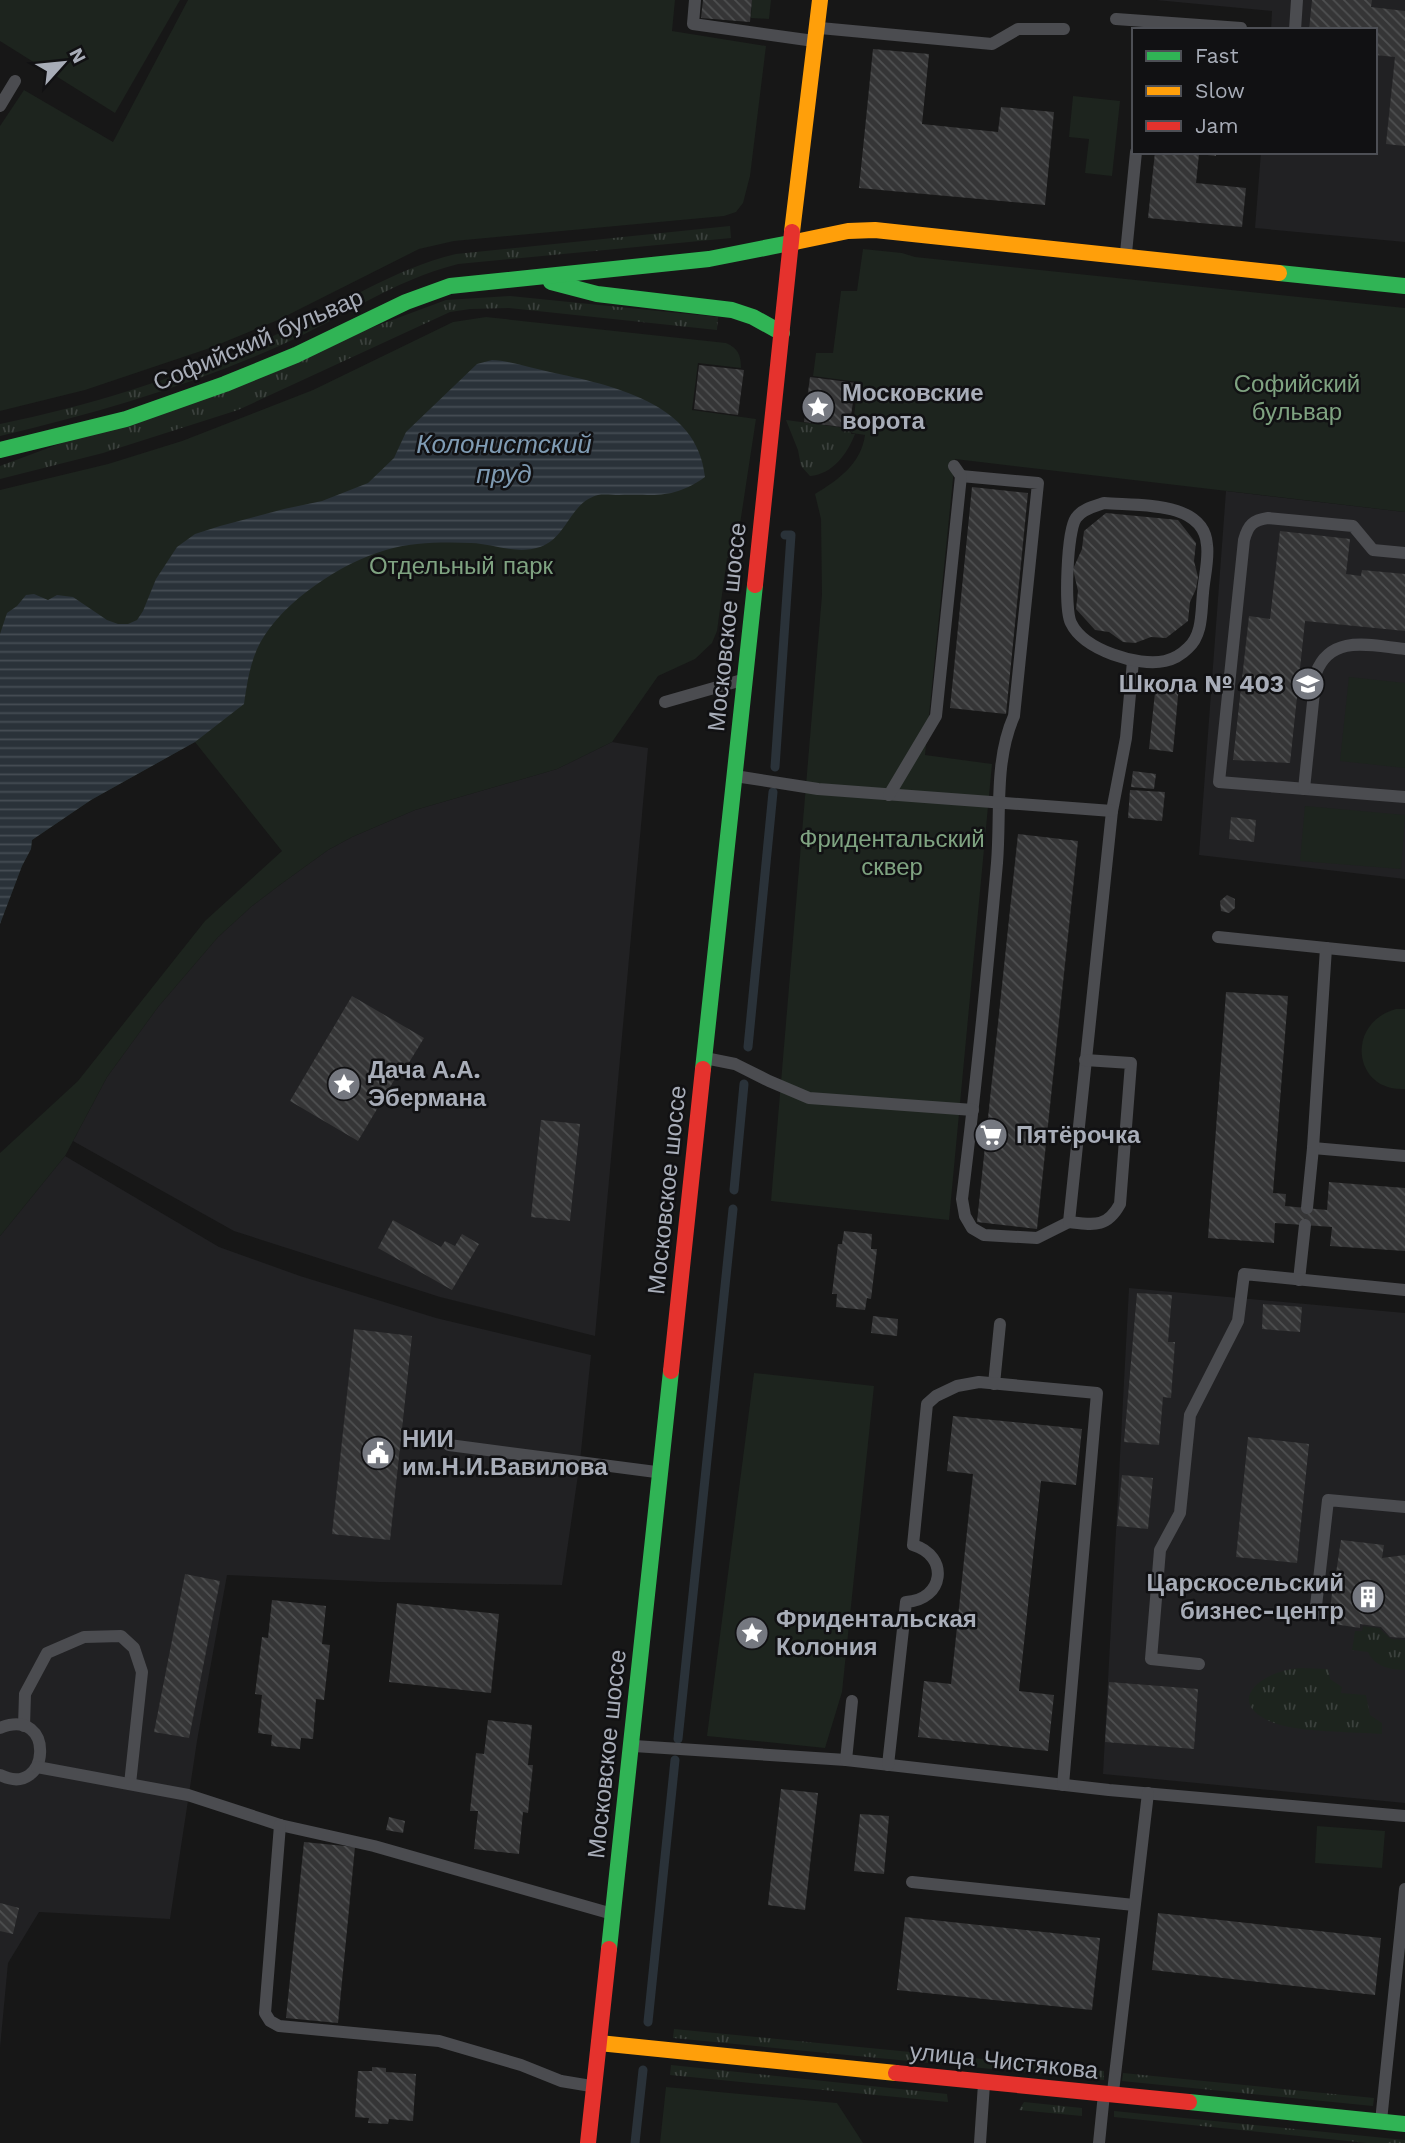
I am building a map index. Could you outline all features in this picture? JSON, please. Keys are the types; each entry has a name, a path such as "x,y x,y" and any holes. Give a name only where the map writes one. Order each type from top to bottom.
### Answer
{"main road":[{"name":"Московское шоссе","path":"588,2143 791,243 820,0"},
{"name":"Софийский бульвар","path":"0,450 126,419 225,384 296,355 407,302 450,286 709,259 848,231 876,230 1405,286"},
{"name":"Софийский бульвар","path":"534,278 597,294 732,310 753,317 782,333"},
{"name":"улица Чистякова","path":"599,2043 1405,2124"}],"lane":[{"path":"695,0 693,24 816,34 992,44 1018,29 1064,29"},
{"path":"1295,28 1297,0"},
{"path":"1116,19 1147,26 1241,28"},
{"path":"0,106 15,81"},
{"path":"1126,257 1136,154"},
{"path":"888,795 936,716 958,471 1038,483 1014,716 1004,738 999,838 962,1199 965,1216 972,1228 984,1235 1037,1238 1069,1222 1104,1223 1114,1216 1121,1204 1131,1063 1085,1060"},
{"path":"1104,503 1181,511 1192,517 1202,529 1208,544 1199,630 1192,645 1178,656 1164,661 1133,661 1090,644 1070,622 1067,608 1071,536 1076,518 1088,509 1104,503"},
{"path":"1405,553 1373,550 1353,526 1268,518 1256,520 1248,527 1244,540 1219,782 1405,797"},
{"path":"1304,789 1316,673 1324,656 1338,648 1354,644 1405,649"},
{"path":"1069,1222 1112,811 1126,738 1133,661"},
{"path":"665,702 745,679"},
{"path":"734,776 818,789 1112,811"},
{"path":"1218,937 1405,956"},
{"path":"1307,1208 1325,948"},
{"path":"704,1058 734,1064 809,1098 973,1110"},
{"path":"1313,1148 1405,1156"},
{"path":"1299,1280 1305,1225"},
{"path":"1199,1664 1151,1660 1160,1550 1180,1514 1190,1415 1238,1321 1244,1274 1405,1290"},
{"path":"994,1384 1000,1324"},
{"path":"888,1765 906,1602 923,1599 931,1593 938,1577 937,1568 929,1552 913,1545 927,1404 936,1396 957,1386 979,1382 1097,1394 1063,1785"},
{"path":"449,1445 660,1473"},
{"path":"1315,1615 1328,1500 1405,1507"},
{"path":"24,1726 25,1694 47,1653 84,1637 121,1636 134,1648 142,1672 131,1784"},
{"path":"846,1760 852,1701"},
{"path":"0,1728 8,1725 24,1726 37,1736 41,1752 37,1767 22,1778 1,1780"},
{"path":"630,1745 846,1760 1063,1785 1405,1816"},
{"path":"37,1767 188,1795 281,1825 374,1846 612,1914"},
{"path":"1099,2143 1135,1905 1147,1793"},
{"path":"281,1825 265,2013 270,2021 279,2026 439,2041 521,2065 561,2081 594,2087"},
{"path":"912,1882 1135,1905"},
{"path":"1381,2122 1405,1889"},
{"path":"980,2143 985,2082"}],"shaded area":[{"path":"1156,0 1405,0 1405,242 1255,228 1261,154 1377,154 1377,28 1271,28 1272,11"},
{"name":"Школа № 403","path":"1226,491 1405,512 1405,879 1199,855"},
{"path":"612,742 648,748 595,1336 440,1297 234,1231 73,1141 107,1077 158,1007 218,937 281,884 328,850 352,837 415,810 557,769"},
{"path":"65,1156 219,1247 300,1276 436,1318 591,1355 580,1461 562,1585 379,1582 227,1575 197,1741 170,1919 39,1912 8,1963 0,2048 0,1236"},
{"path":"1129,1288 1405,1313 1405,1803 1103,1774"}],"green space":[{"path":"0,0 180,0 115,113 0,41"},
{"path":"188,0 675,0 672,31 766,46 750,176 743,203 736,212 724,216 454,241 419,249 278,320 210,348 85,390 0,411 0,126 24,90 113,142"},
{"path":"752,0 771,0 769,19 751,18"},
{"path":"1073,96 1120,101 1112,176 1085,173 1089,139 1069,137"},
{"path":"730,226 731,238 458,264 410,280 302,335 211,374 107,408 0,436 0,424 108,397 214,361 282,332 389,278 456,254"},
{"name":"Фридентальский сквер","path":"863,249 915,257 1405,308 1405,512 955,459 925,755 992,764 949,1220 771,1201 822,595 821,519 815,494 840,477 853,463 863,445 865,435 852,433 858,382 813,376 816,353 833,353 841,291 857,291"},
{"path":"510,296 718,317 717,330 509,308 450,312 238,410 103,453 0,479 0,466 446,300"},
{"name":"Отдельный парк","path":"486,317 726,343 738,352 741,368 698,363 692,410 756,419 735,557 727,558 717,631 712,643 695,659 658,676 612,742 557,769 415,810 352,837 328,850 252,906 218,937 158,1007 107,1077 65,1156 0,1236 0,1153 78,1081 205,921 282,851 195,742 91,800 32,840 31,849 0,924 0,490 108,464 182,441 313,390 453,322"},
{"path":"786,420 852,429 851,434 855,434 838,462 826,471 810,476 801,466 798,450"},
{"path":"1349,677 1405,683 1405,768 1340,761"},
{"path":"1305,806 1405,815 1401,869 1300,861"},
{"path":"1396,1009 1405,1009 1405,1089 1388,1087 1374,1080 1366,1069 1362,1055 1363,1041 1369,1028 1380,1017"},
{"path":"754,1373 874,1386 842,1692 825,1748 707,1736"},
{"path":"1363,1626 1379,1628 1391,1639 1405,1640 1405,1670 1383,1666 1374,1661 1368,1652 1352,1650 1355,1631 1362,1631"},
{"path":"1328,1669 1330,1679 1342,1687 1341,1693 1366,1695 1370,1715 1382,1723 1382,1734 1284,1726 1258,1714 1250,1705 1249,1696 1263,1680 1288,1670"},
{"path":"1317,1826 1385,1831 1382,1868 1315,1863"},
{"path":"674,2029 1104,2071 1104,2080 673,2038"},
{"path":"671,2065 947,2094 948,2102 670,2075"},
{"path":"1123,2073 1374,2098 1373,2106 1122,2081"},
{"path":"666,2087 837,2103 863,2143 660,2143"},
{"path":"1024,2102 1082,2108 1082,2116 1019,2110"},
{"path":"1114,2111 1405,2140 1405,2143 1367,2143 1114,2117"}],"water":[{"name":"Колонистский пруд","path":"492,360 599,383 647,401 669,414 686,431 699,451 705,477 673,493 600,495 589,499 574,512 557,536 540,547 514,550 480,544 407,545 369,556 332,574 298,599 270,627 254,658 244,704 195,742 91,800 32,840 31,849 0,924 0,634 7,613 26,595 34,594 48,600 57,595 73,597 107,620 118,624 137,620 156,579 177,547 195,534 322,501 368,483 394,458 406,432 477,364"}],"building":[{"path":"703,0 752,0 750,22 701,18"},
{"path":"1312,0 1372,0 1371,7 1405,11 1405,146 1386,144 1395,57 1377,55 1377,28 1309,28"},
{"path":"873,49 929,54 922,124 998,132 1001,107 1054,112 1045,205 859,188"},
{"path":"1155,154 1199,154 1196,183 1246,188 1242,227 1148,218"},
{"path":"699,365 744,370 738,415 694,409"},
{"path":"810,377 856,383 849,428 804,422"},
{"path":"972,487 1028,493 1006,714 950,708"},
{"path":"1106,513 1178,520 1196,543 1194,561 1198,577 1190,602 1188,621 1166,638 1151,637 1135,643 1123,642 1109,632 1095,630 1076,609 1078,591 1073,569 1082,549 1084,531"},
{"path":"1280,531 1350,539 1346,574 1361,576 1362,570 1405,574 1405,631 1305,621 1290,763 1233,760 1249,616 1270,619"},
{"path":"1156,683 1179,685 1173,752 1149,749"},
{"path":"1133,771 1156,774 1154,789 1131,787"},
{"path":"1130,790 1165,792 1162,821 1128,818"},
{"path":"1231,817 1256,820 1254,842 1229,839"},
{"path":"1018,834 1078,841 1037,1229 977,1222"},
{"path":"1227,895 1235,899 1235,908 1229,913 1221,911 1220,901"},
{"path":"1226,992 1288,996 1273,1193 1286,1194 1285,1206 1327,1210 1329,1182 1405,1188 1405,1251 1330,1246 1332,1227 1275,1223 1274,1243 1208,1238"},
{"path":"352,996 424,1038 402,1074 399,1072 358,1141 290,1101"},
{"path":"541,1120 580,1124 570,1221 531,1217"},
{"path":"393,1220 441,1247 445,1241 455,1246 462,1234 479,1244 452,1290 378,1248"},
{"path":"844,1231 872,1234 871,1249 877,1249 871,1299 867,1298 865,1310 836,1307 837,1294 832,1294 838,1244 842,1244"},
{"path":"1137,1293 1172,1295 1168,1342 1175,1342 1171,1398 1163,1397 1159,1445 1124,1442"},
{"path":"1263,1304 1302,1307 1300,1332 1262,1329"},
{"path":"873,1316 898,1319 897,1336 871,1333"},
{"path":"354,1329 412,1336 390,1540 332,1534"},
{"path":"953,1416 1082,1429 1076,1485 1041,1481 1019,1691 1054,1695 1048,1751 918,1737 924,1681 951,1684 973,1474 947,1471"},
{"path":"1248,1437 1309,1444 1297,1563 1236,1557"},
{"path":"1122,1475 1153,1478 1148,1529 1117,1526"},
{"name":"Царскосельский бизнес-центр","path":"1341,1540 1384,1545 1382,1558 1405,1555 1405,1638 1390,1637 1381,1627 1360,1624 1360,1628 1329,1621"},
{"path":"185,1574 220,1581 189,1738 154,1732"},
{"path":"272,1600 326,1606 322,1644 330,1645 324,1700 316,1699 313,1739 301,1738 300,1749 271,1746 272,1735 258,1733 262,1695 255,1694 262,1637 268,1638"},
{"path":"397,1603 499,1614 491,1693 389,1682"},
{"path":"1109,1682 1198,1689 1194,1749 1105,1742"},
{"path":"488,1720 532,1725 528,1765 533,1765 528,1813 523,1812 519,1854 474,1849 478,1811 470,1811 476,1753 484,1754"},
{"path":"781,1789 818,1793 805,1910 768,1905"},
{"path":"860,1814 889,1816 884,1874 854,1871"},
{"path":"389,1817 405,1821 403,1833 386,1830"},
{"path":"304,1842 355,1847 338,2023 286,2018"},
{"path":"0,1903 19,1908 13,1934 0,1931"},
{"path":"1158,1913 1381,1938 1375,1995 1152,1970"},
{"path":"905,1917 1100,1938 1092,2010 897,1990"},
{"path":"372,2067 386,2068 386,2072 416,2074 413,2121 389,2119 388,2124 368,2123 369,2118 355,2117 358,2071 372,2071"}],"waterway":[{"path":"775,767 791,535 785,535"},
{"path":"748,1047 773,792"},
{"path":"734,1190 744,1084"},
{"path":"678,1739 733,1209"},
{"path":"648,2022 675,1760"},
{"path":"635,2143 643,2070"}],"traffic: fast":[{"path":"0,450 126,419 225,384 296,355 406,302 450,286 709,259 795,242"},
{"path":"1279,273 1405,286"},
{"path":"551,282 597,294 732,310 753,317 782,333"},
{"path":"703,1069 755,585"},
{"path":"609,1949 671,1371"},
{"path":"1189,2102 1405,2124"}],"traffic: slow":[{"path":"792,232 820,0"},
{"path":"795,242 848,231 875,230 1279,273"},
{"path":"599,2043 896,2073"}],"traffic: jam":[{"path":"755,585 792,232"},
{"path":"671,1371 703,1069"},
{"path":"588,2143 609,1949"},
{"path":"896,2073 1189,2102"}],"place":[{"name":"Московские ворота","path":"818,407"},
{"name":"Школа № 403","path":"1308,684"},
{"name":"Дача А.А. Эбермана","path":"344,1084"},
{"name":"Пятёрочка","path":"991,1135"},
{"name":"НИИ им.Н.И.Вавилова","path":"378,1453"},
{"name":"Царскосельский бизнес-центр","path":"1368,1597"},
{"name":"Фридентальская Колония","path":"752,1633"}]}
